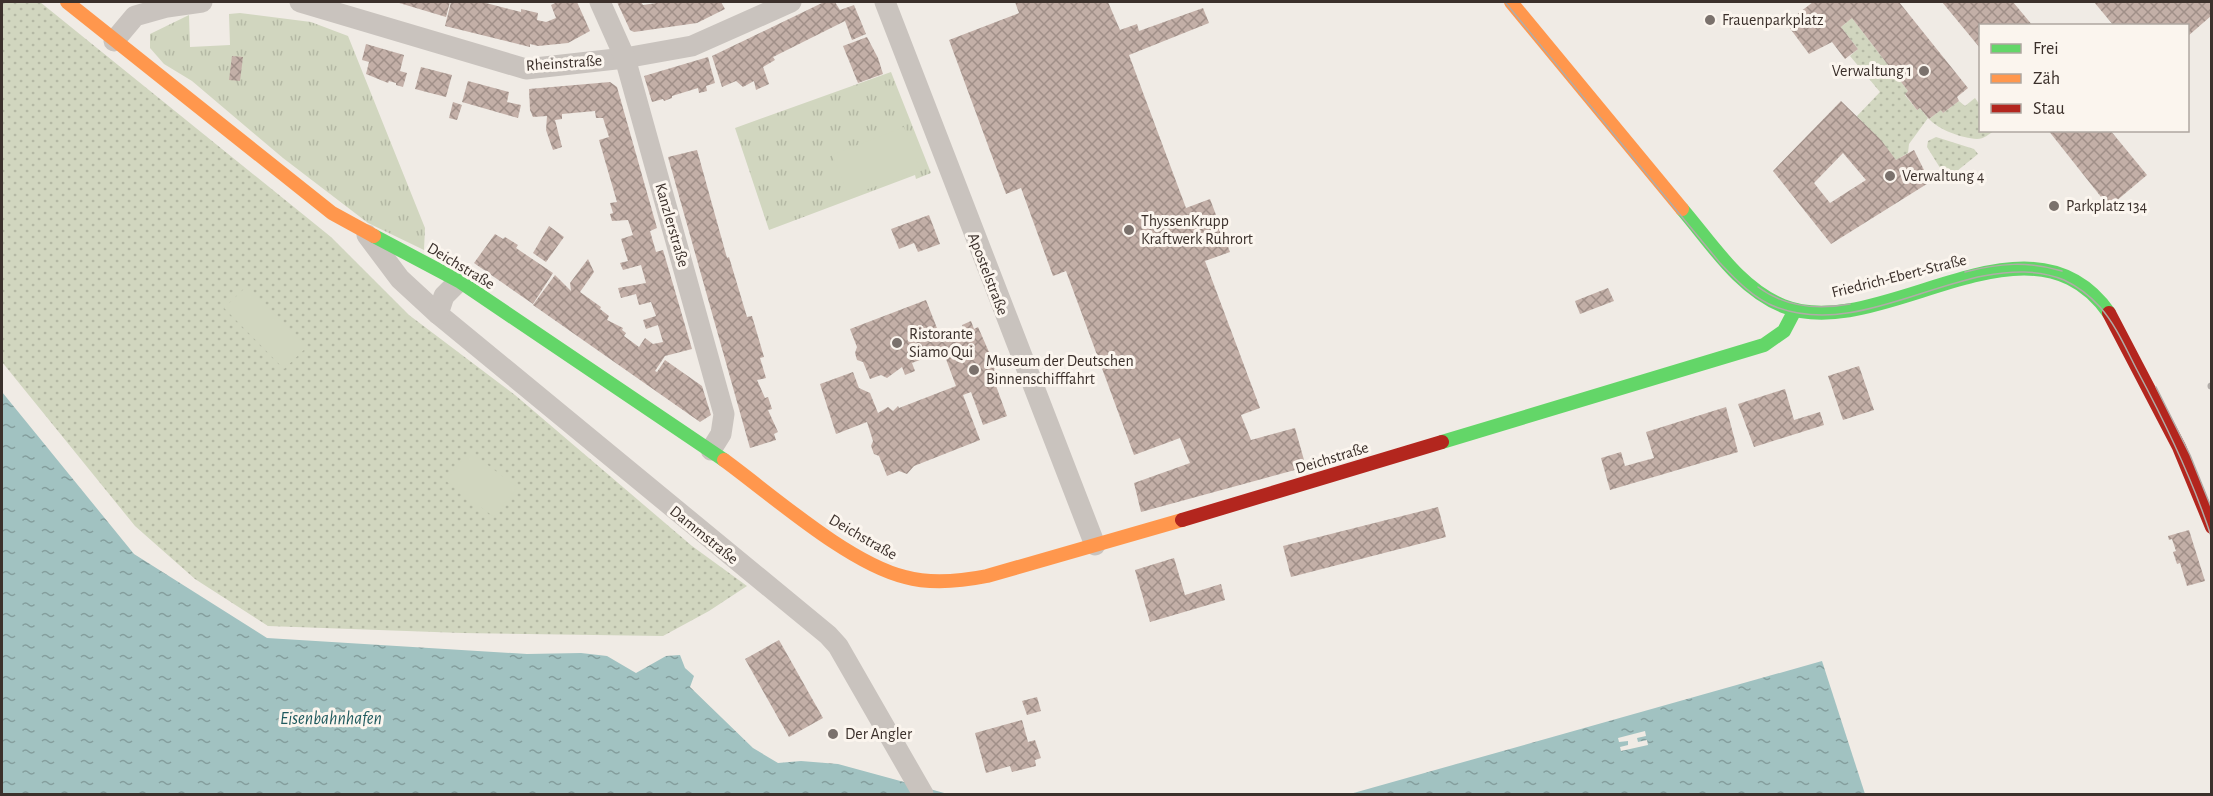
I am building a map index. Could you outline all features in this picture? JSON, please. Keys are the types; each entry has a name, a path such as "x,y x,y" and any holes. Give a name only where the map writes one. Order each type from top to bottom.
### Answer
{"street":[{"name":"Deichstraße","path":"67,2 309,195 366,233 459,281 711,450 841,546 880,568 906,578 962,581 1095,545 1764,345 1784,331 1796,310"},
{"path":"114,40 135,16 167,7 202,2"},
{"name":"Rheinstraße","path":"300,2 526,69 625,58 701,43 791,2"},
{"name":"Kanzlerstraße","path":"600,2 625,58 724,414 721,434 711,450"},
{"name":"Apostelstraße","path":"885,2 982,259 1095,545"},
{"name":"Friedrich-Ebert-Straße","path":"1511,2 1743,282 1767,300 1796,310 1819,313 1848,310 2006,268 2032,268 2074,280 2102,305 2121,333 2198,486 2211,527"},
{"name":"Dammstraße","path":"366,233 400,279 438,314 828,635 838,646 922,795"},
{"path":"438,314 444,296 459,281"}],"green space":[{"path":"2,2 40,2 331,237 409,315 515,395 692,546 747,586 709,611 663,636 462,633 268,626 195,579 135,526 2,362"},
{"path":"240,13 311,22 348,36 425,228 424,250 368,223 283,158 192,81 164,64 150,48 150,34 189,15 190,47 230,45 229,14"},
{"path":"1852,18 1908,91 1905,95 1917,110 1920,108 1928,118 1909,144 1908,153 1896,160 1857,116 1880,92 1850,56 1858,49 1841,27"},
{"path":"891,72 931,173 916,179 915,175 769,230 735,128"},
{"path":"1975,98 1979,104 1979,132 1992,132 1977,139 1965,137 1939,127 1929,119 1941,110 1943,113 1959,101 1965,106"},
{"path":"904,127 920,170 849,196 832,155"},
{"path":"1936,137 1974,149 1978,154 1957,171 1942,171 1927,147 1928,141"},
{"path":"247,286 307,347 284,369 224,308"},
{"path":"469,451 517,487 494,517 446,481"}],"water":[{"name":"Eisenbahnhafen","path":"2,392 134,554 267,638 527,654 581,653 607,656 636,673 666,656 680,655 685,668 694,676 690,687 753,748 778,763 801,761 838,764 948,794 2,794"},
{"path":"1822,661 1865,794 1350,794"}],"pier":[{"path":"1645,731 1646,736 1637,738 1638,742 1647,740 1648,745 1621,751 1620,747 1628,745 1628,741 1619,742 1618,738"}],"building":[{"path":"396,2 450,2 446,17"},
{"path":"451,2 482,2 521,12 521,9 538,13 537,20 546,22 556,18 551,5 557,2 577,2 590,31 568,43 538,46 530,44 530,47 445,26"},
{"path":"617,2 641,2 643,5 663,2 721,2 725,9 697,23 634,32 630,30"},
{"path":"824,2 835,2 840,10 854,5 866,34 852,40 845,21 773,57 775,60 763,67 769,84 756,90 754,81 743,87 736,81 722,87 712,56"},
{"name":"ThyssenKrupp Kraftwerk Ruhrort","path":"1015,2 1108,2 1120,30 1137,24 1139,31 1203,8 1209,23 1129,55 1186,208 1210,199 1230,252 1205,261 1260,408 1241,415 1251,440 1295,428 1306,467 1141,512 1134,483 1190,463 1180,438 1134,455 1066,271 1053,276 1021,188 1006,194 949,40 1019,13"},
{"name":"Verwaltung 1","path":"1813,2 1899,2 1968,88 1957,97 1959,101 1943,113 1941,110 1929,119 1920,108 1917,110 1905,94 1908,91 1852,18 1841,27 1858,49 1845,59 1832,42 1809,54 1786,23"},
{"path":"1942,2 2013,2 2031,24 1979,24 1979,47"},
{"path":"2094,2 2211,2 2211,16 2189,35 2189,24 2112,24"},
{"path":"867,37 883,74 858,83 843,46"},
{"path":"366,44 404,55 400,71 407,73 403,87 366,74 369,62 362,60"},
{"path":"232,56 243,57 240,81 229,80"},
{"path":"708,57 715,83 706,86 707,91 699,93 698,88 672,96 664,101 663,99 652,102 644,76"},
{"path":"421,67 452,75 446,97 415,89"},
{"path":"468,81 509,92 507,102 521,105 518,118 462,102"},
{"path":"610,82 617,87 657,228 650,231 656,252 663,250 692,349 665,356 655,371 657,372 665,360 702,386 711,415 700,422 533,305 555,275 571,291 570,283 588,259 594,272 580,292 601,307 600,309 609,316 607,320 623,328 622,330 626,333 624,336 639,347 645,338 653,344 663,342 658,325 646,329 643,320 656,316 651,302 639,305 636,294 621,298 618,288 646,283 641,265 623,270 620,263 628,261 621,239 633,235 628,220 612,221 610,214 613,213 610,203 617,202 599,140 609,137 603,118 596,118 595,111 562,114 562,119 555,120 562,147 553,150 546,130 547,116 533,117 530,110 529,89"},
{"name":"Verwaltung 4","path":"1841,101 1881,140 1896,160 1914,150 1930,182 1831,244 1773,171","holes":["1843,153 1866,180 1830,203 1814,183"]},
{"path":"453,102 462,105 457,120 449,118"},
{"path":"2050,132 2112,132 2147,175 2109,207"},
{"path":"697,150 727,258 729,257 747,317 752,316 764,357 760,358 766,378 757,380 765,398 768,397 772,409 768,410 778,432 774,434 776,440 750,448 668,157"},
{"path":"929,215 940,244 918,252 914,243 899,249 891,229"},
{"path":"549,226 564,237 546,262 533,253"},
{"path":"495,234 518,245 516,248 553,273 533,304 474,263"},
{"path":"1608,288 1614,301 1580,314 1575,301"},
{"path":"926,300 942,341 965,332 962,325 971,321 974,329 978,327 996,368 994,369 999,382 995,383 1007,416 983,425 971,392 963,395 980,440 914,466 907,474 899,471 887,476 879,456 874,454 871,446 873,441 867,422 836,434 820,384 853,372 859,388 870,393 878,413 888,407 893,411 898,406 899,408 956,386 943,351 912,363 915,371 905,375 902,367 887,378 881,375 870,379 863,362 857,360 855,353 857,347 850,329"},
{"path":"1859,366 1874,410 1843,420 1828,376"},
{"path":"1785,389 1794,420 1820,412 1824,425 1754,447 1738,404"},
{"path":"1726,407 1738,452 1610,490 1601,458 1621,452 1625,466 1654,458 1646,432"},
{"path":"1438,507 1446,537 1291,577 1283,546"},
{"path":"2189,530 2205,581 2187,586 2180,563 2177,564 2173,552 2176,551 2172,539 2169,540 2168,536"},
{"path":"1174,558 1185,595 1221,584 1225,600 1150,622 1135,570"},
{"path":"779,640 823,718 789,737 745,659"},
{"path":"1037,697 1041,711 1027,715 1022,701"},
{"path":"1022,720 1028,742 1035,740 1041,758 1035,760 1036,766 1012,772 1010,766 986,773 975,733"}],"tram line":[{"path":"1505,2 1720,263 1746,288 1768,304 1802,314 1828,315 1854,312 1958,282 2014,272 2054,276 2069,282 2083,292 2106,314 2125,346 2178,453 2212,539"},
{"path":"1965,272 2014,264 2062,271"},
{"path":"1758,287 1768,294 1791,303 1814,307 1850,304"},
{"path":"2156,387 2190,455 2211,507"}],"traffic: fast":[{"path":"1682,209 1740,277 1767,298 1783,306 1822,313 1864,308 1952,281 1996,271 2038,269 2076,282 2109,313"},
{"path":"374,236 459,281 724,460"},
{"path":"1442,442 1764,345 1784,331 1795,310"}],"traffic: slow":[{"path":"67,2 332,213 374,236"},
{"path":"1511,2 1682,209"},
{"path":"724,460 787,509 859,558 883,569 915,579 946,581 987,576 1182,520"}],"traffic: jam":[{"path":"2109,313 2179,447 2212,527"},
{"path":"1182,520 1442,442"}],"place":[{"name":"Frauenparkplatz","path":"1710,20"},
{"name":"Verwaltung 1","path":"1924,71"},
{"name":"Verwaltung 4","path":"1890,176"},
{"name":"Parkplatz 134","path":"2054,206"},
{"name":"ThyssenKrupp Kraftwerk Ruhrort","path":"1129,230"},
{"name":"Ristorante Siamo Qui","path":"897,343"},
{"name":"Museum der Deutschen Binnenschifffahrt","path":"974,370"},
{"name":"Der Angler","path":"833,734"}]}
